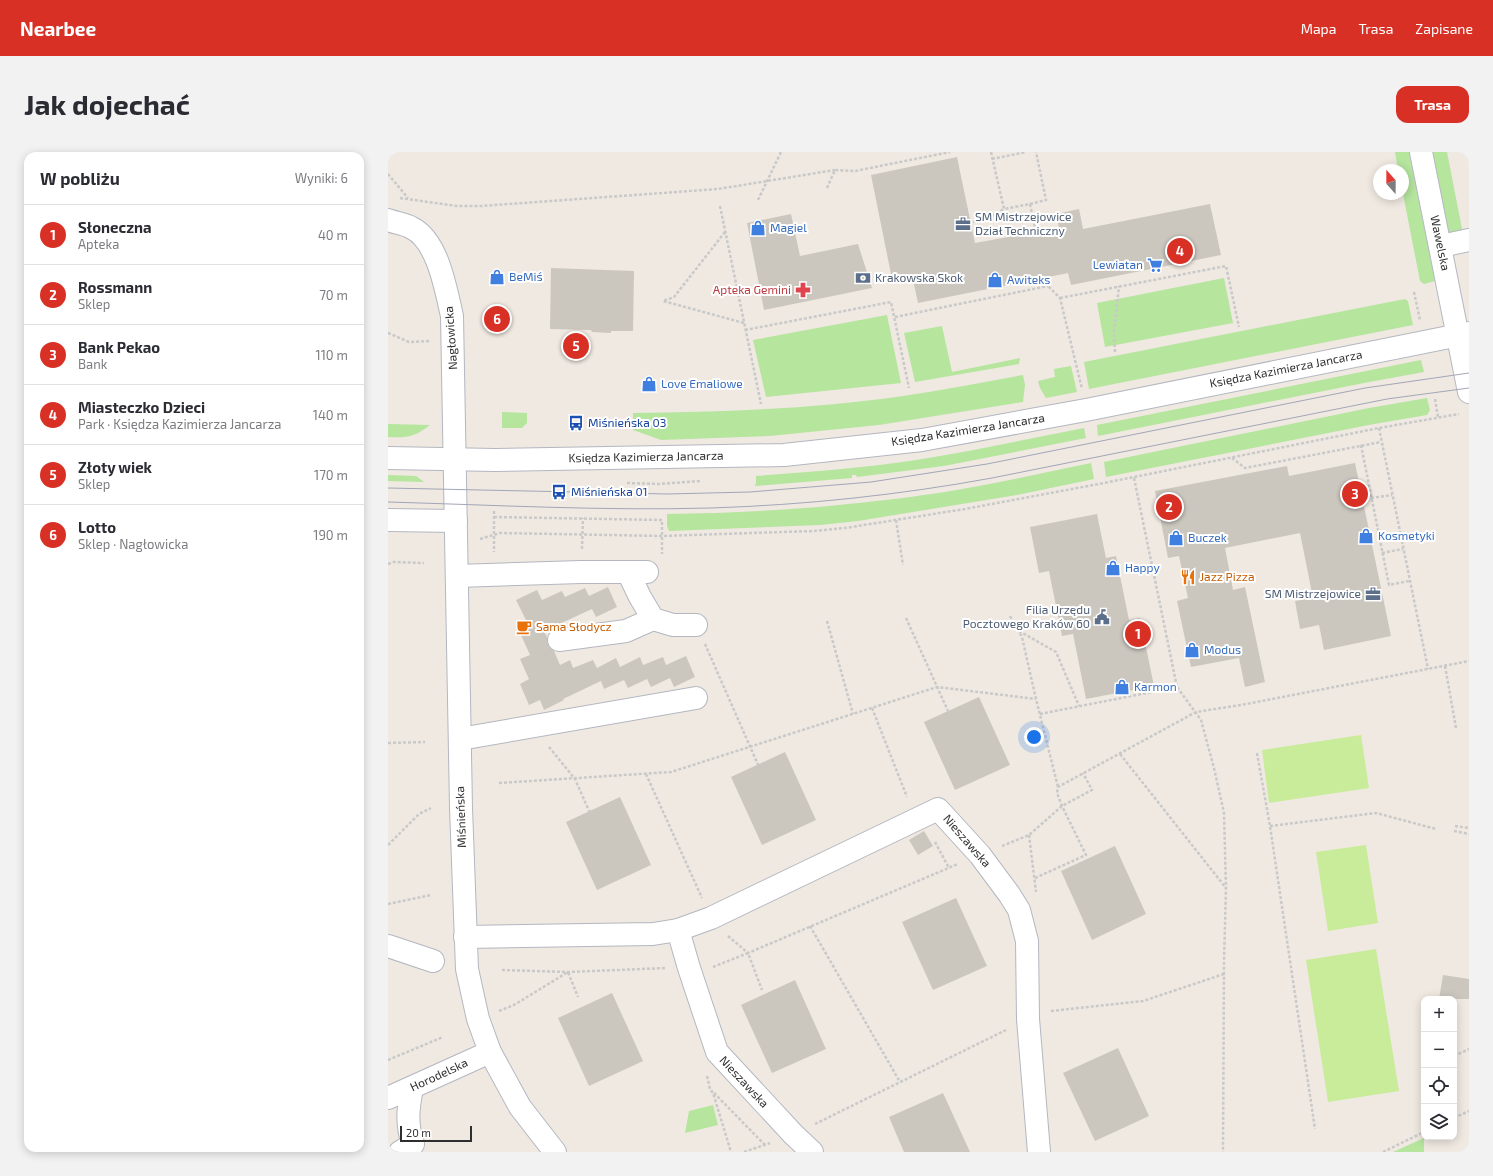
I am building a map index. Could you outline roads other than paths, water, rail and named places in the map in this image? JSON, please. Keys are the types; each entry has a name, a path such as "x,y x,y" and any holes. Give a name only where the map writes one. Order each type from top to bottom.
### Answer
{"street":[{"name":"Wawelska","path":"1421,152 1440,246 1464,334 1466,403"},
{"name":"Nagłowicka","path":"388,220 413,228 429,244 443,276 452,316 455,460"},
{"path":"1440,246 1469,240"},
{"name":"Księdza Kazimierza Jancarza","path":"388,458 455,460 784,454 922,440 1086,410 1464,334"},
{"name":"Miśnieńska","path":"455,460 460,740 467,969 478,1019 490,1052 520,1107 555,1152"},
{"path":"388,520 456,521"},
{"path":"457,576 582,572 638,572 640,597 653,619"},
{"path":"559,640 626,631 653,619 673,625 696,625"},
{"path":"460,740 696,698"},
{"name":"Nieszawska","path":"465,937 654,934 678,930 710,918 938,809 980,855 1019,910 1027,941 1028,1019 1039,1152"},
{"name":"Nieszawska","path":"678,930 716,1052 793,1134 812,1152"},
{"path":"388,946 433,961"},
{"name":"Horodelska","path":"388,1098 490,1052"},
{"path":"410,1149 407,1116 412,1088"}],"tram line":[{"path":"388,488 667,494 750,492 871,482 987,464 1365,388 1469,373"},
{"path":"388,502 630,509 746,507 817,502 887,494 992,478 1387,399 1469,388"}],"place":[{"name":"SM Mistrzejowice Dział Techniczny","path":"963,224"},
{"name":"Magiel","path":"758,228"},
{"name":"Miasteczko Dzieci","path":"1180,251"},
{"name":"Lewiatan","path":"1155,265"},
{"name":"BeMiś","path":"497,277"},
{"name":"Krakowska Skok","path":"863,278"},
{"name":"Awiteks","path":"995,280"},
{"name":"Apteka Gemini","path":"803,290"},
{"name":"Lotto","path":"497,319"},
{"name":"Złoty wiek","path":"576,346"},
{"name":"Love Emaliowe","path":"649,384"},
{"name":"Miśnieńska 03","path":"576,423"},
{"name":"Miśnieńska 01","path":"559,492"},
{"name":"Bank Pekao","path":"1355,494"},
{"name":"Rossmann","path":"1169,507"},
{"name":"Kosmetyki","path":"1366,536"},
{"name":"Buczek","path":"1176,538"},
{"name":"Happy","path":"1113,568"},
{"name":"Jazz Pizza","path":"1188,577"},
{"name":"SM Mistrzejowice","path":"1373,594"},
{"name":"Filia Urzędu Pocztowego Kraków 60","path":"1102,617"},
{"name":"Sama Słodycz","path":"524,627"},
{"name":"Słoneczna","path":"1138,634"},
{"name":"Modus","path":"1192,650"},
{"name":"Karmon","path":"1122,687"}]}
